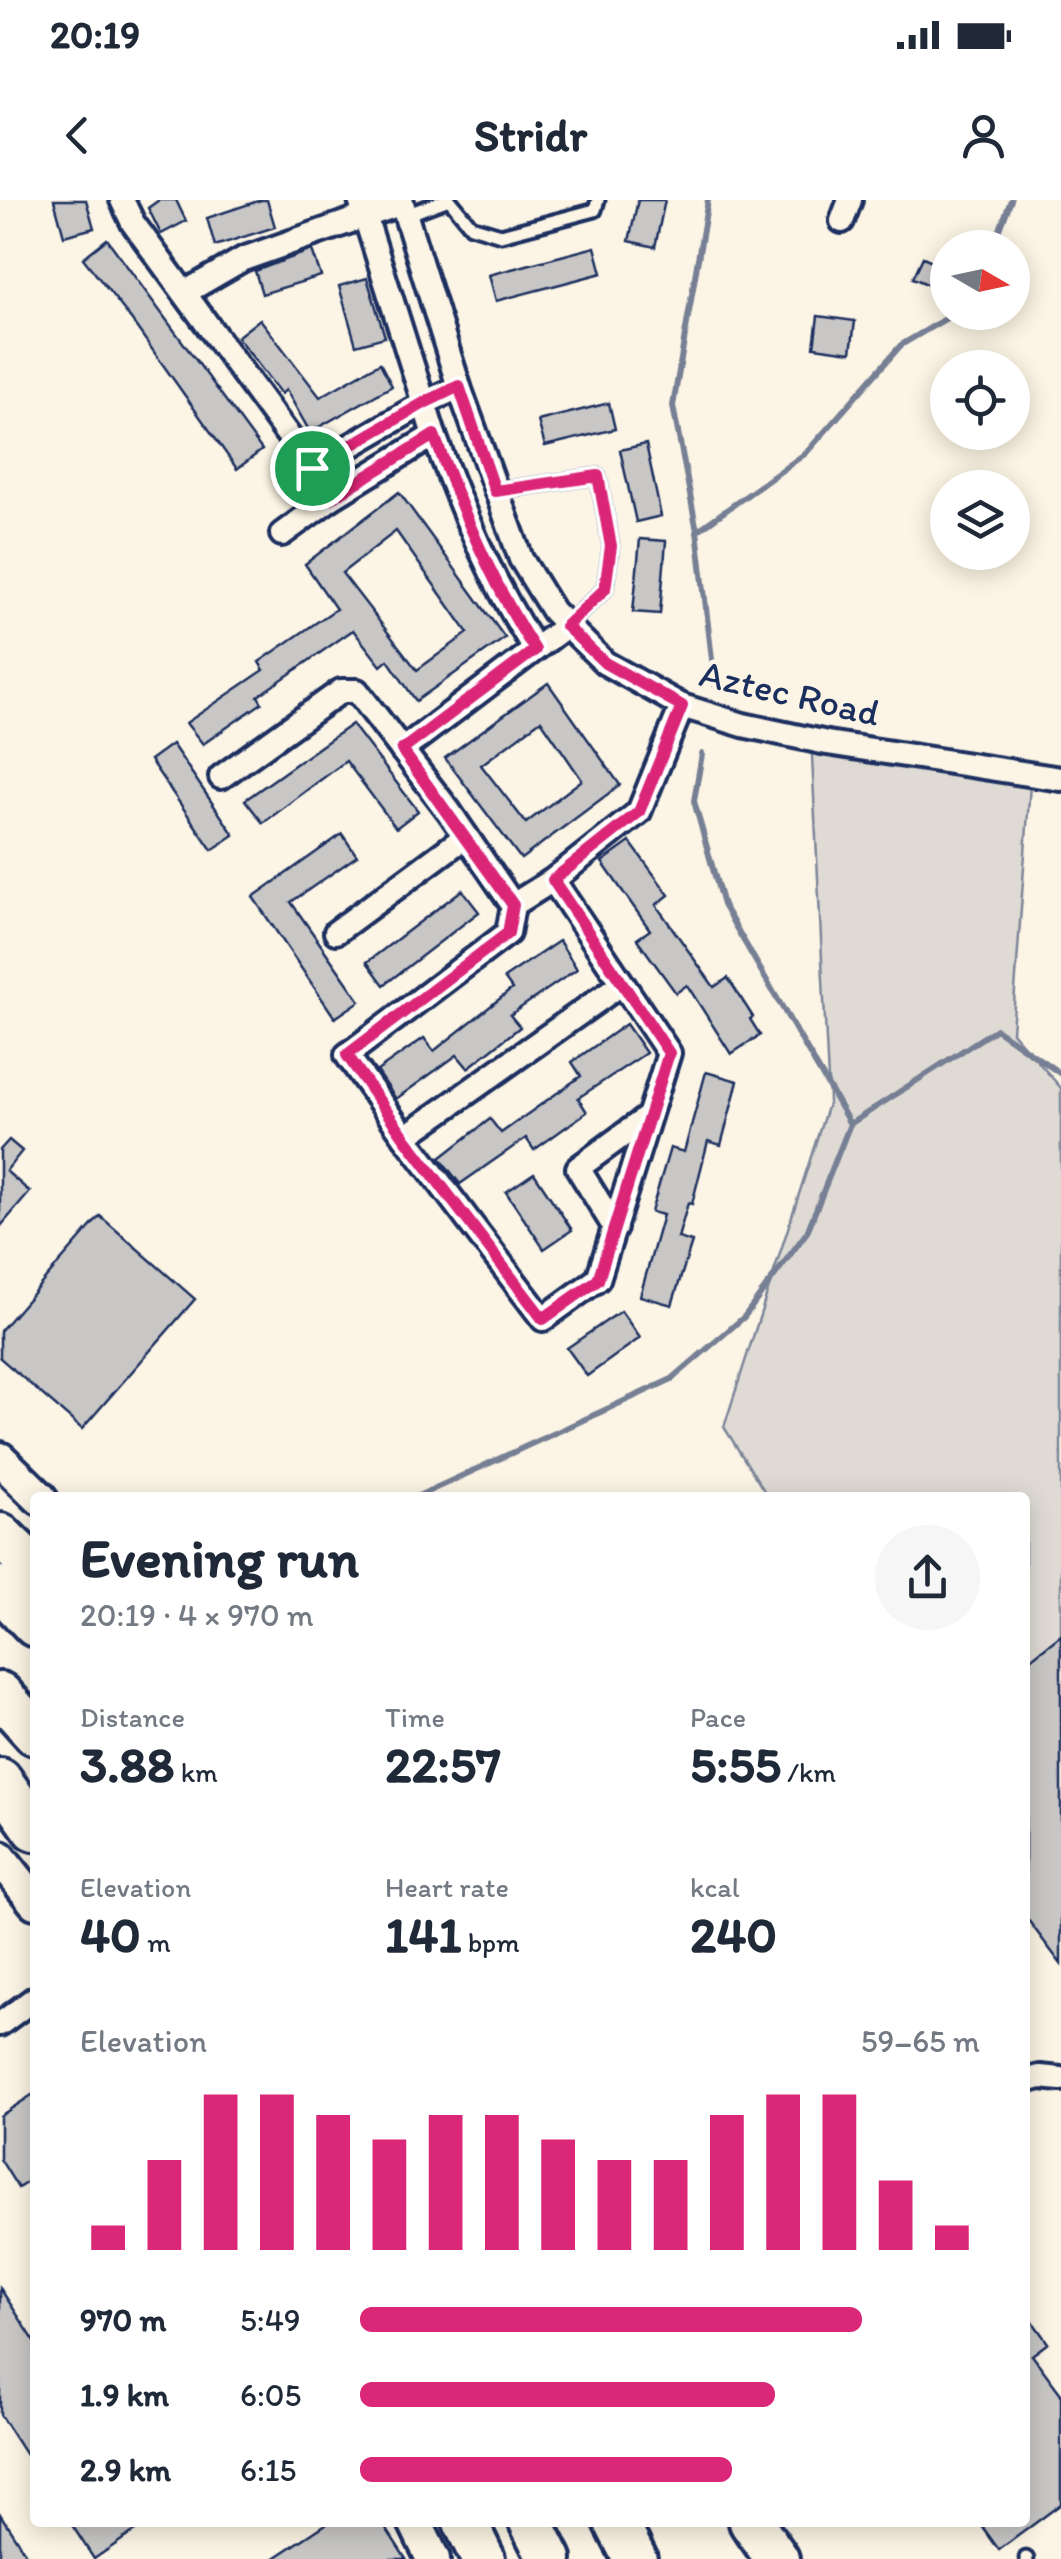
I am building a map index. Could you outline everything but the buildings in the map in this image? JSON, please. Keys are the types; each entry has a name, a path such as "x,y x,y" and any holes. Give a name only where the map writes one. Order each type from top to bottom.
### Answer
{"highway":[{"path":"0,1536 30,1564"},
{"path":"0,1588 30,1620"},
{"path":"0,1694 30,1727"},
{"path":"0,1780 30,1822"},
{"path":"467,2527 483,2559"},
{"path":"534,2527 550,2559"},
{"path":"619,2527 635,2559"},
{"path":"723,2527 743,2559"},
{"path":"755,2527 777,2559"}],"street":[{"path":"122,200 133,223 312,468 330,499"},
{"path":"186,292 243,260 363,209 403,206"},
{"name":"Aztec Road","path":"403,206 459,386 521,560 566,626 605,663 682,706 743,725 827,743 1061,779"},
{"path":"363,209 434,435 465,518 504,602 535,650"},
{"path":"312,468 459,386"},
{"path":"282,534 330,499 434,435"},
{"path":"402,750 566,626"},
{"path":"220,777 341,691 357,692 513,905 508,933 347,1055 543,1319 598,1280 669,1053 553,880"},
{"path":"513,905 553,880 639,812 682,706"},
{"path":"336,932 466,836"},
{"path":"405,1138 621,984"},
{"path":"614,1228 578,1168 649,1116"},
{"path":"0,1460 34,1492"},
{"path":"0,1858 30,1896"},
{"path":"0,2024 30,2002"},
{"path":"1030,2080 1061,2080"},
{"path":"417,2527 433,2559"}],"lane":[{"path":"403,206 448,200 471,226 501,235 595,210 598,200"},
{"path":"495,491 598,476 611,546 605,589 566,626"}],"shaded area":[{"path":"811,736 1031,771 1012,1032 1061,1088 1061,1645 1030,1672 1030,1492 765,1492 724,1427 829,1101"}],"waterway":[{"path":"708,200 673,406 697,531 715,685"},
{"path":"1000,230 1011,200"},
{"path":"697,531 806,453 901,345 930,328"},
{"path":"702,754 694,801 723,905 850,1124"},
{"path":"427,1492 672,1379 744,1317 807,1232 850,1124 996,1029 1061,1074"}],"route":[{"path":"459,386 495,491 598,476 611,546 605,589 566,626 605,663 682,706 639,812 553,880 669,1053 598,1280 543,1319 347,1055 508,933 513,905 402,750 535,650 504,602 465,518 434,435 330,499 312,468 459,386"}]}
